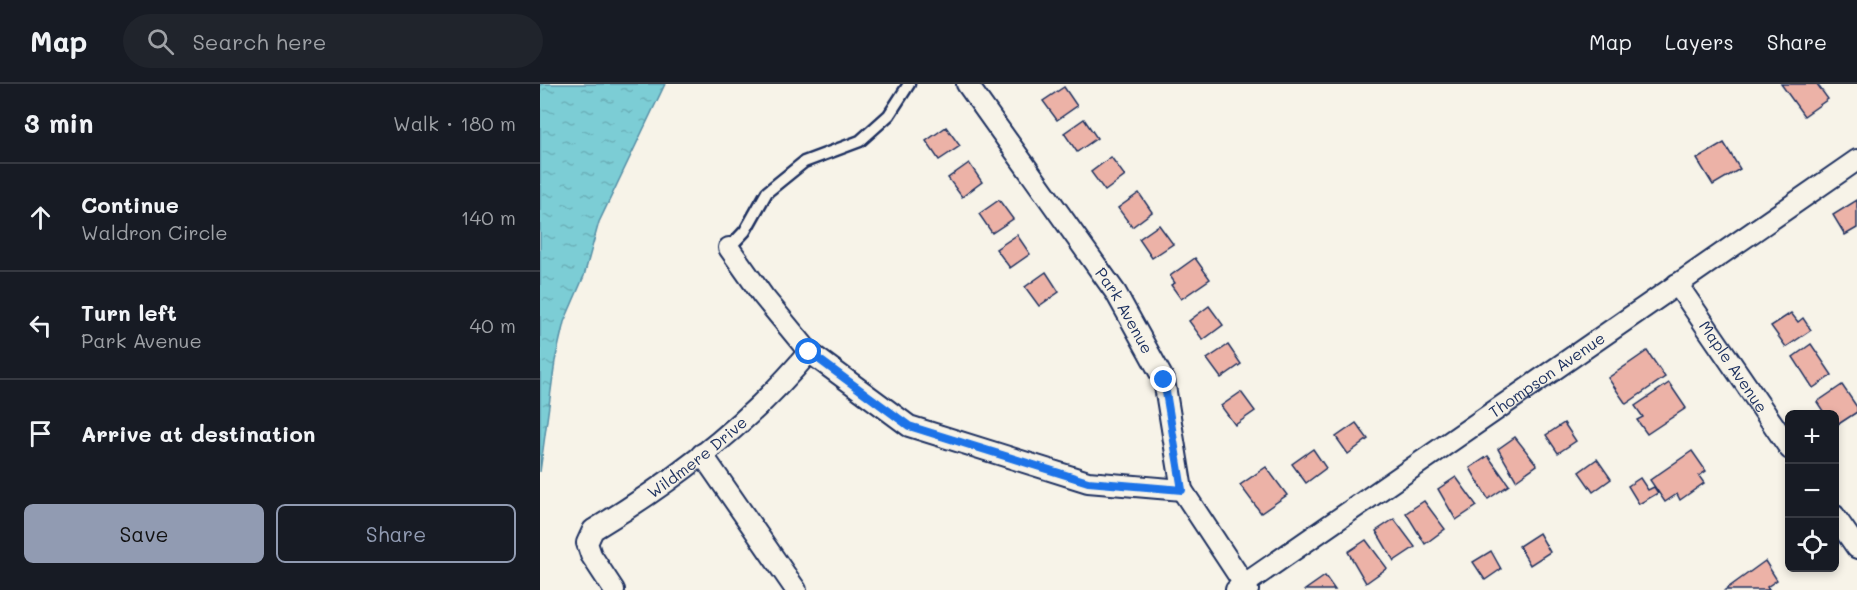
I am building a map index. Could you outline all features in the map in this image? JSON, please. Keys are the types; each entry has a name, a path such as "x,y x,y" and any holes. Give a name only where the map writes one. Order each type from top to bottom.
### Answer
{"street":[{"name":"Park Avenue","path":"967,84 1116,293 1164,380 1182,490 1243,588"},
{"name":"Thompson Avenue","path":"1243,588 1857,160"},
{"path":"729,248 763,296 809,352 909,426 1088,482 1182,490"},
{"name":"Maple Avenue","path":"1677,284 1785,442"},
{"name":"Wildmere Drive","path":"614,590 591,555 587,543 593,530 673,480 780,386 809,352"},
{"path":"702,454 796,590"},
{"path":"1836,518 1857,548"}],"lane":[{"path":"729,248 745,231 767,192 804,162 860,141 889,115 909,84"}],"water":[{"path":"540,84 665,84 599,222 584,276 564,322 555,361 540,472"}],"building":[{"path":"1781,84 1817,84 1828,99 1804,116"},
{"path":"1064,87 1077,106 1057,120 1043,101"},
{"path":"1084,119 1097,138 1077,152 1064,133"},
{"path":"946,127 960,146 939,160 926,141"},
{"path":"1724,143 1740,169 1713,185 1697,159"},
{"path":"1111,157 1125,176 1105,191 1091,172"},
{"path":"969,163 982,182 962,197 948,178"},
{"path":"1139,193 1152,212 1132,227 1118,208"},
{"path":"999,200 1013,219 992,233 979,214"},
{"path":"1857,200 1857,228 1845,235 1833,215"},
{"path":"1159,225 1173,244 1152,258 1139,239"},
{"path":"1017,235 1030,254 1010,268 996,249"},
{"path":"1195,258 1210,279 1181,299 1171,285 1175,283 1170,276"},
{"path":"1046,272 1059,292 1039,306 1025,287"},
{"path":"1209,306 1223,325 1203,340 1189,321"},
{"path":"1791,313 1798,322 1803,318 1811,330 1786,347 1771,326"},
{"path":"1811,344 1832,375 1813,388 1793,357"},
{"path":"1228,345 1241,364 1221,378 1207,359"},
{"path":"1647,351 1665,377 1626,404 1608,378"},
{"path":"1669,383 1686,408 1647,434 1637,420 1643,417 1635,406"},
{"path":"1842,385 1857,407 1857,412 1839,424 1839,410 1822,410 1817,402"},
{"path":"1241,392 1255,411 1235,425 1221,406"},
{"path":"1356,423 1368,439 1348,454 1336,437"},
{"path":"1564,423 1576,441 1558,453 1546,435"},
{"path":"1515,437 1537,465 1516,480 1498,449"},
{"path":"1313,449 1326,468 1306,483 1292,464"},
{"path":"1692,451 1706,471 1699,476 1704,483 1680,500 1677,494 1665,502 1650,480"},
{"path":"1488,456 1509,485 1488,499 1470,468"},
{"path":"1597,459 1611,479 1593,492 1579,472"},
{"path":"1266,467 1287,495 1261,513 1240,485"},
{"path":"1456,477 1477,506 1456,520 1438,489"},
{"path":"1640,478 1648,490 1654,487 1658,493 1639,504 1628,486"},
{"path":"1424,501 1445,529 1425,544 1406,513"},
{"path":"1394,519 1415,547 1394,561 1376,531"},
{"path":"1539,533 1550,552 1530,565 1519,546"},
{"path":"1366,540 1387,568 1366,583 1348,552"},
{"path":"1491,551 1501,569 1485,580 1473,562"},
{"path":"1765,561 1777,580 1767,587 1769,590 1725,590"},
{"path":"1325,576 1335,590 1305,590"}],"route":[{"path":"809,352 909,426 1088,482 1182,490 1164,380"}]}
